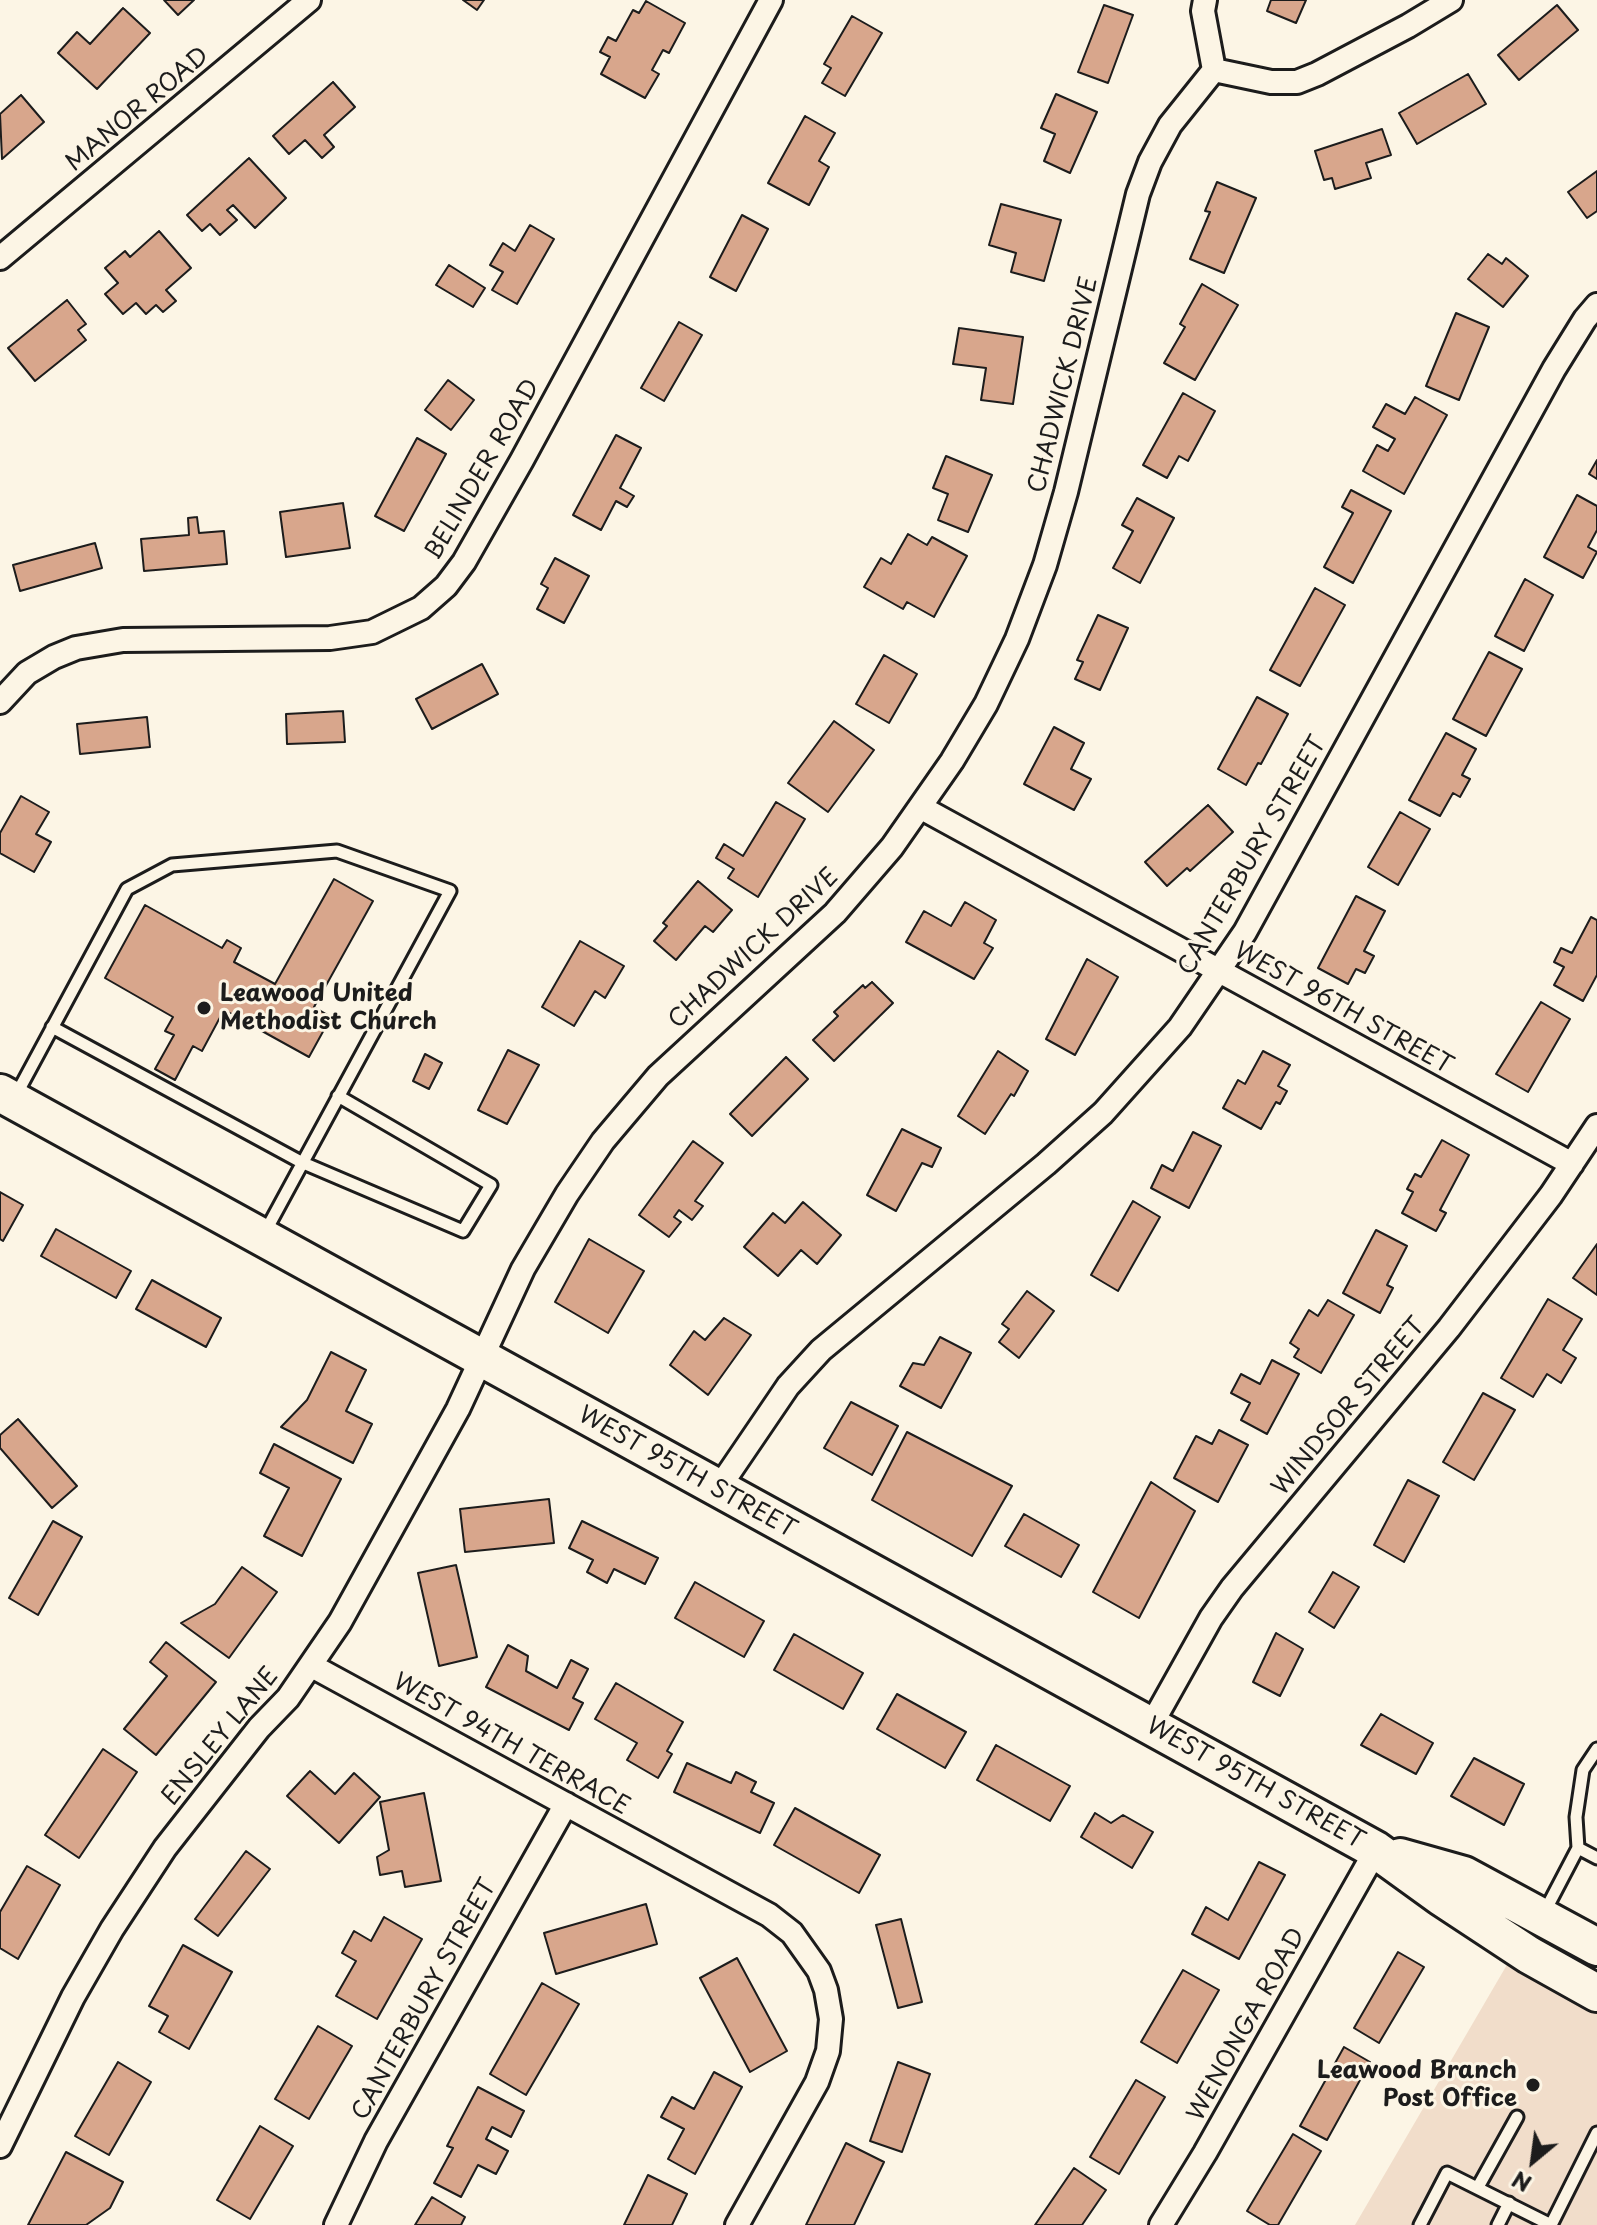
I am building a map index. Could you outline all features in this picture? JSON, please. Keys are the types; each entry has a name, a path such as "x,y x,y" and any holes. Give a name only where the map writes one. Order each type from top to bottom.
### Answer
{"main road":[{"name":"WEST 95TH STREET","path":"7,1097 1376,1850 1441,1897 1546,1937 1597,1947"},
{"name":"WEST 95TH STREET","path":"1546,1937 1597,1993"}],"street":[{"name":"MANOR ROAD","path":"0,258 309,0"},
{"name":"BELINDER ROAD","path":"0,702 27,673 76,648 123,640 330,638 372,632 421,608 446,586 464,562 522,460 771,0"},
{"path":"1205,0 1203,11 1214,70 1271,82 1297,82 1317,74 1451,0"},
{"name":"CHADWICK DRIVE","path":"482,1360 523,1269 567,1194 603,1141 658,1076 835,913 892,847 986,704 1017,639 1045,565 1066,492 1138,194 1150,162 1170,125 1214,70"},
{"name":"CANTERBURY STREET","path":"718,1489 788,1386 821,1350 1103,1113 1180,1027 1220,971 1260,904 1554,369 1597,305"},
{"name":"WEST 96TH STREET","path":"920,807 1572,1164"},
{"name":"WINDSOR STREET","path":"1150,1727 1211,1618 1232,1588 1449,1328 1551,1195 1597,1126"},
{"name":"ENSLEY LANE","path":"0,2146 73,1997 112,1929 165,1848 312,1666 340,1622 482,1360"},
{"name":"WEST 94TH TERRACE","path":"312,1666 769,1915 792,1933 819,1971 826,1990 831,2019 828,2051 817,2082 737,2225"},
{"name":"CANTERBURY STREET","path":"336,2225 376,2141 566,1804"},
{"name":"WENONGA ROAD","path":"1161,2225 1376,1850"}],"lane":[{"path":"7,1097 52,1027 127,889 172,865 337,851 450,891 262,1238"},
{"path":"52,1027 301,1162 463,1231 491,1185 338,1096"},
{"path":"1546,1937 1578,1848 1576,1817 1583,1770 1597,1749"},
{"path":"1578,1848 1597,1858"},
{"path":"1478,2187 1517,2117"},
{"path":"1420,2225 1447,2173 1550,2225 1597,2133"},
{"path":"1498,2225 1509,2203"}],"shaded area":[{"path":"1508,1963 1597,2011 1597,2225 1355,2225"}],"building":[{"path":"164,0 194,0 178,15"},
{"path":"463,0 484,0 477,10"},
{"path":"1271,0 1306,0 1296,23 1267,11"},
{"path":"646,1 685,23 669,53 663,50 652,70 659,74 645,98 601,74 610,57 600,52 608,37 616,41 633,10 639,13"},
{"path":"1104,5 1133,15 1108,83 1078,72"},
{"path":"1557,5 1578,30 1519,80 1498,55"},
{"path":"123,8 150,33 97,89 58,53 77,32 90,44"},
{"path":"852,16 882,33 845,96 822,83 831,68 824,64"},
{"path":"1468,74 1486,104 1417,144 1399,113"},
{"path":"333,82 355,107 324,135 334,147 322,158 305,140 289,154 273,136"},
{"path":"1056,94 1097,112 1070,173 1044,161 1055,134 1041,128"},
{"path":"21,95 44,122 2,159 0,114"},
{"path":"805,116 835,133 819,161 829,167 809,205 768,183"},
{"path":"1382,129 1391,155 1366,163 1371,178 1335,189 1332,178 1324,180 1315,151"},
{"path":"249,158 286,198 255,228 233,205 227,210 237,220 220,235 210,224 202,231 187,215"},
{"path":"1597,171 1597,211 1587,218 1568,192"},
{"path":"1217,182 1256,198 1224,273 1190,259 1210,212 1205,211"},
{"path":"1001,204 1061,220 1044,281 1011,272 1016,253 989,245"},
{"path":"742,215 768,229 736,291 710,277"},
{"path":"530,225 554,239 517,304 492,290 503,272 490,265 503,243 515,251"},
{"path":"159,231 191,268 166,290 176,301 163,312 156,305 146,314 136,303 123,314 105,294 118,283 105,268 125,251 130,257"},
{"path":"1488,254 1502,264 1506,258 1528,276 1503,307 1468,279"},
{"path":"449,265 485,288 473,307 436,285"},
{"path":"1202,284 1238,305 1195,380 1164,363 1185,327 1180,324"},
{"path":"67,300 86,324 78,330 86,340 35,381 8,348"},
{"path":"1456,313 1489,327 1459,400 1426,386"},
{"path":"679,322 702,335 664,401 641,388"},
{"path":"959,328 1023,337 1013,404 981,400 986,368 953,364"},
{"path":"448,380 474,400 451,430 425,410"},
{"path":"1183,393 1215,411 1188,461 1179,456 1167,478 1143,465"},
{"path":"1415,397 1447,415 1404,494 1363,471 1377,445 1388,451 1395,439 1373,427 1386,404 1405,414"},
{"path":"616,435 641,448 620,488 634,496 627,507 616,501 601,530 573,515"},
{"path":"417,438 446,454 404,531 375,516"},
{"path":"946,456 992,475 968,532 938,520 948,494 933,488"},
{"path":"1597,460 1597,479 1589,474"},
{"path":"1351,490 1391,511 1353,583 1324,567 1353,513 1342,507"},
{"path":"1577,495 1597,506 1597,530 1588,547 1597,552 1583,578 1544,557"},
{"path":"1137,498 1174,518 1140,583 1113,568 1133,531 1122,525"},
{"path":"343,503 350,548 286,557 280,512"},
{"path":"197,517 199,533 224,531 227,564 144,571 141,539 189,535 188,518"},
{"path":"908,534 927,545 932,537 967,556 934,617 907,602 903,609 864,587 881,558 891,564"},
{"path":"95,543 102,568 20,591 13,565"},
{"path":"555,558 589,576 564,623 537,609 548,588 541,584"},
{"path":"1525,579 1553,595 1524,651 1495,636"},
{"path":"1315,588 1345,605 1300,686 1270,670"},
{"path":"1098,615 1128,628 1100,690 1075,679 1083,662 1077,660"},
{"path":"1489,652 1522,669 1486,736 1453,719"},
{"path":"884,655 917,674 889,723 856,704"},
{"path":"482,664 498,694 432,729 416,699"},
{"path":"1257,697 1288,714 1246,785 1218,769"},
{"path":"343,711 345,742 287,744 286,714"},
{"path":"147,717 150,747 80,754 77,724"},
{"path":"834,721 874,750 828,812 788,783"},
{"path":"1054,727 1084,743 1071,769 1091,779 1074,810 1024,784"},
{"path":"1446,733 1476,749 1462,775 1470,779 1460,797 1453,793 1440,816 1409,800"},
{"path":"21,796 49,812 36,834 51,842 34,872 0,853 0,833"},
{"path":"776,802 805,819 758,897 728,878 734,869 716,858 724,844 743,856"},
{"path":"1208,805 1233,832 1190,871 1187,868 1167,886 1145,862"},
{"path":"1400,812 1430,829 1398,885 1368,867"},
{"path":"334,879 373,901 314,1007 331,1017 309,1057 224,1010 202,1051 193,1046 175,1080 155,1069 174,1035 165,1031 173,1017 105,978 145,905 222,948 227,940 241,948 234,962 275,984"},
{"path":"698,881 732,910 713,932 705,926 676,960 654,941 667,926 663,923"},
{"path":"1356,896 1385,911 1364,951 1374,956 1365,973 1356,969 1348,984 1318,968"},
{"path":"965,902 996,920 984,943 993,948 974,979 906,942 924,911 951,926"},
{"path":"1591,917 1597,920 1597,975 1583,1001 1554,985 1564,967 1554,962 1561,948 1572,953"},
{"path":"580,941 624,966 605,998 595,991 574,1026 542,1007"},
{"path":"1087,959 1118,977 1075,1055 1046,1039"},
{"path":"872,982 893,1003 834,1061 813,1040 838,1016 834,1012 863,985 865,988"},
{"path":"1541,1002 1570,1019 1528,1092 1496,1074"},
{"path":"508,1050 539,1065 507,1124 478,1110"},
{"path":"998,1051 1028,1071 1014,1096 1011,1094 985,1134 958,1116"},
{"path":"1263,1051 1290,1065 1278,1086 1287,1091 1280,1104 1276,1102 1261,1129 1223,1108 1238,1080 1245,1084"},
{"path":"425,1054 442,1063 429,1089 413,1081"},
{"path":"786,1057 808,1079 752,1136 730,1114"},
{"path":"902,1129 941,1148 932,1167 922,1163 896,1211 867,1195"},
{"path":"1193,1132 1221,1146 1189,1208 1151,1188 1162,1165 1173,1171"},
{"path":"1442,1140 1469,1155 1440,1210 1446,1213 1436,1231 1402,1213 1413,1192 1407,1189 1415,1174 1421,1177"},
{"path":"693,1141 723,1163 695,1201 703,1206 692,1220 679,1210 674,1217 681,1222 669,1237 639,1215"},
{"path":"0,1192 23,1205 3,1241 0,1239"},
{"path":"1133,1201 1160,1217 1118,1291 1091,1275"},
{"path":"803,1202 841,1235 817,1264 801,1250 778,1276 744,1247 773,1213 785,1223"},
{"path":"56,1229 131,1271 116,1298 41,1256"},
{"path":"1376,1230 1407,1246 1387,1285 1393,1288 1380,1313 1343,1293"},
{"path":"589,1239 644,1271 608,1333 555,1302"},
{"path":"1597,1244 1597,1295 1573,1278"},
{"path":"152,1280 221,1318 206,1347 136,1309"},
{"path":"1027,1291 1054,1311 1019,1358 999,1342 1009,1329 1002,1324"},
{"path":"1548,1299 1582,1319 1563,1350 1576,1358 1561,1383 1547,1374 1533,1397 1501,1378"},
{"path":"1328,1300 1354,1315 1321,1373 1294,1357 1299,1349 1290,1343 1309,1310 1318,1316"},
{"path":"724,1318 751,1335 708,1395 670,1365 694,1331 705,1340"},
{"path":"940,1337 971,1353 941,1408 900,1386 913,1363 924,1365"},
{"path":"331,1352 366,1370 346,1411 372,1424 353,1463 281,1427 307,1400"},
{"path":"1272,1360 1299,1374 1267,1434 1241,1420 1250,1403 1231,1393 1241,1374 1260,1384"},
{"path":"1483,1393 1515,1410 1474,1480 1443,1462"},
{"path":"851,1402 898,1426 872,1475 824,1448"},
{"path":"18,1419 77,1486 52,1508 0,1448 0,1435"},
{"path":"1219,1430 1248,1445 1218,1502 1174,1478 1196,1436 1212,1444"},
{"path":"907,1432 1012,1486 972,1556 872,1500"},
{"path":"274,1444 341,1479 302,1556 264,1536 289,1488 260,1473"},
{"path":"1408,1480 1439,1496 1404,1562 1374,1545"},
{"path":"1151,1482 1195,1511 1139,1618 1093,1592"},
{"path":"549,1499 554,1543 465,1552 460,1509"},
{"path":"1024,1514 1079,1545 1061,1577 1005,1546"},
{"path":"53,1521 82,1537 38,1615 9,1598"},
{"path":"582,1521 658,1558 645,1584 614,1569 607,1583 587,1572 593,1560 569,1548"},
{"path":"456,1565 477,1657 439,1666 418,1573"},
{"path":"242,1567 277,1592 229,1658 181,1623 215,1604"},
{"path":"1333,1572 1359,1587 1334,1628 1309,1612"},
{"path":"695,1582 764,1621 744,1657 675,1618"},
{"path":"1276,1633 1303,1649 1280,1696 1253,1682"},
{"path":"794,1634 863,1673 843,1709 774,1670"},
{"path":"166,1642 216,1682 156,1755 124,1729 167,1676 150,1662"},
{"path":"508,1645 528,1656 526,1671 557,1688 571,1660 588,1669 573,1698 583,1703 569,1730 486,1687"},
{"path":"616,1683 683,1722 667,1751 672,1754 658,1778 627,1760 637,1743 595,1719"},
{"path":"897,1694 966,1732 945,1768 877,1729"},
{"path":"1381,1714 1433,1743 1416,1774 1361,1745"},
{"path":"996,1745 1070,1786 1050,1821 977,1780"},
{"path":"103,1749 137,1772 79,1858 45,1835"},
{"path":"1474,1758 1524,1784 1504,1825 1451,1796"},
{"path":"687,1763 731,1783 736,1772 756,1782 751,1792 774,1803 760,1833 674,1792"},
{"path":"310,1771 335,1794 354,1773 380,1797 339,1843 287,1796"},
{"path":"424,1793 441,1881 405,1887 402,1871 380,1875 377,1857 389,1850 380,1802"},
{"path":"795,1808 880,1855 859,1893 774,1845"},
{"path":"1095,1813 1111,1823 1123,1815 1153,1832 1132,1868 1081,1837"},
{"path":"246,1851 270,1869 218,1936 195,1919"},
{"path":"1259,1862 1285,1875 1239,1959 1192,1934 1206,1907 1228,1920"},
{"path":"27,1866 60,1885 18,1959 0,1948 0,1912"},
{"path":"646,1904 657,1944 556,1974 544,1933"},
{"path":"384,1917 422,1939 377,2019 336,1996 356,1961 342,1953 354,1931 371,1941"},
{"path":"901,1919 922,2002 898,2008 876,1925"},
{"path":"183,1945 232,1972 189,2049 159,2032 168,2016 149,2006"},
{"path":"1398,1952 1424,1967 1379,2043 1354,2028"},
{"path":"737,1958 787,2051 750,2072 700,1978"},
{"path":"1183,1970 1219,1990 1177,2063 1141,2042"},
{"path":"542,1983 579,2004 526,2095 490,2074"},
{"path":"318,2026 352,2046 309,2119 275,2099"},
{"path":"1344,2047 1370,2062 1327,2140 1300,2126"},
{"path":"118,2062 151,2082 109,2155 75,2136"},
{"path":"898,2062 930,2074 902,2152 870,2141"},
{"path":"714,2072 742,2087 695,2174 668,2159 684,2129 661,2117 672,2097 694,2109"},
{"path":"1136,2080 1165,2097 1119,2174 1090,2157"},
{"path":"478,2087 524,2111 511,2137 492,2127 486,2139 508,2151 496,2174 478,2165 461,2197 434,2183 453,2148 447,2146"},
{"path":"260,2126 293,2146 250,2219 217,2200"},
{"path":"1293,2134 1321,2151 1278,2225 1270,2225 1247,2211"},
{"path":"846,2143 884,2162 854,2225 806,2225"},
{"path":"66,2152 123,2182 110,2208 86,2225 28,2225"},
{"path":"1074,2168 1106,2190 1082,2225 1035,2225"},
{"path":"648,2175 687,2194 672,2225 624,2225"},
{"path":"432,2197 465,2217 461,2225 415,2225"}],"place":[{"name":"Leawood United Methodist Church","path":"204,1008"},
{"name":"Leawood Branch Post Office","path":"1533,2085"}]}
